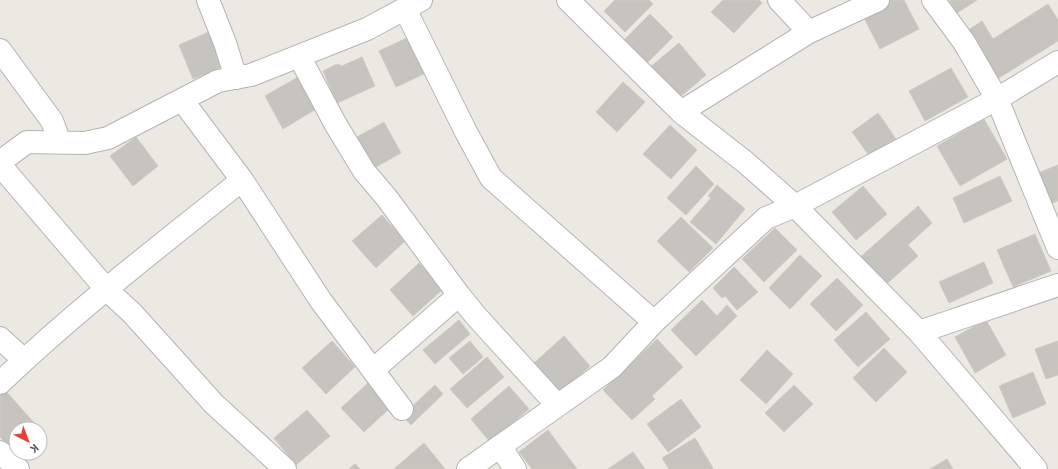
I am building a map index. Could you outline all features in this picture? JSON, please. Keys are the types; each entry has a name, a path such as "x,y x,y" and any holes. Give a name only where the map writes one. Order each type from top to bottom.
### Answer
{"street":[{"path":"208,0 225,43 236,78"},
{"path":"568,0 681,112 745,162 795,206 919,332 1036,469"},
{"path":"779,0 809,32"},
{"path":"681,112 809,32 878,0"},
{"path":"933,0 964,42 997,99 1058,248"},
{"path":"285,469 214,404 132,313 107,290 0,164 27,142 85,143 108,138 218,81 251,75 366,29 413,4 466,132 492,178 654,322"},
{"path":"0,50 52,121 60,142"},
{"path":"299,56 336,125 364,171 386,197 476,316 557,405"},
{"path":"468,469 612,367 654,322 766,218 795,206 997,99 1058,62"},
{"path":"182,100 242,180 321,301 402,409"},
{"path":"0,383 24,360 107,290 242,180"},
{"path":"919,332 1058,285"},
{"path":"373,370 459,295"},
{"path":"0,338 24,360"},
{"path":"500,446 514,469"},
{"path":"0,452 18,469"}],"building":[{"path":"615,0 649,0 653,4 625,32 604,11"},
{"path":"723,0 759,0 762,3 734,33 711,12"},
{"path":"888,0 904,0 919,29 880,49 862,14"},
{"path":"949,0 977,0 957,13"},
{"path":"1048,4 1058,20 1058,41 994,81 964,33 982,21 993,39"},
{"path":"650,14 673,37 644,66 621,43"},
{"path":"211,31 226,65 193,79 179,45"},
{"path":"409,37 426,73 396,87 379,51"},
{"path":"679,43 706,75 678,99 649,68"},
{"path":"362,57 375,86 337,103 323,71 337,64 342,66"},
{"path":"951,68 968,97 925,121 909,91"},
{"path":"298,77 316,109 283,129 265,96"},
{"path":"623,82 645,102 617,132 596,112"},
{"path":"878,113 896,139 871,158 852,132"},
{"path":"984,119 1007,159 960,186 937,146"},
{"path":"384,122 401,153 374,168 357,137"},
{"path":"670,125 697,150 671,179 643,154"},
{"path":"136,137 158,166 133,186 110,156"},
{"path":"1058,165 1058,201 1050,204 1038,173"},
{"path":"696,166 714,184 686,215 667,198"},
{"path":"1000,176 1012,201 964,223 953,198"},
{"path":"717,185 745,209 716,244 690,222 711,198 708,196"},
{"path":"863,186 887,214 856,240 832,212"},
{"path":"918,206 932,223 908,245 918,256 882,288 857,260"},
{"path":"382,215 405,241 376,268 352,241"},
{"path":"681,217 713,248 689,272 657,241"},
{"path":"775,228 797,250 764,282 742,259"},
{"path":"1035,234 1051,271 1013,287 997,250"},
{"path":"800,255 822,276 790,309 769,288"},
{"path":"984,262 993,283 949,303 939,282"},
{"path":"419,263 443,289 413,316 390,290"},
{"path":"734,267 758,292 737,310 725,296 722,298 713,288"},
{"path":"837,278 863,305 836,331 810,304"},
{"path":"702,300 717,316 727,305 737,316 696,356 671,330"},
{"path":"866,312 890,339 858,367 834,340"},
{"path":"459,320 470,334 435,364 423,350"},
{"path":"986,320 1006,355 975,373 955,337"},
{"path":"564,336 590,366 560,393 534,363"},
{"path":"657,339 683,367 652,396 655,399 632,420 603,390"},
{"path":"332,341 355,367 326,394 302,368"},
{"path":"470,341 483,357 463,374 449,358"},
{"path":"1058,341 1058,375 1046,379 1035,349"},
{"path":"884,348 907,372 876,402 853,378"},
{"path":"767,350 793,374 766,404 740,380"},
{"path":"487,357 504,377 467,408 450,389"},
{"path":"1033,372 1046,404 1013,418 999,386"},
{"path":"368,383 390,408 364,432 341,408"},
{"path":"435,385 443,394 411,425 402,416"},
{"path":"794,385 813,404 784,432 765,413"},
{"path":"509,386 529,409 490,442 471,419"},
{"path":"4,389 32,421 8,421 8,446 0,437 0,392"},
{"path":"681,399 701,427 668,452 647,424"},
{"path":"307,410 330,436 296,465 274,438"},
{"path":"548,430 577,469 532,469 519,452"},
{"path":"695,438 713,468 669,469 662,458"},
{"path":"424,443 445,469 394,469"},
{"path":"633,452 645,469 608,469"},
{"path":"947,459 953,469 930,469"},
{"path":"355,464 360,469 349,469"}]}
